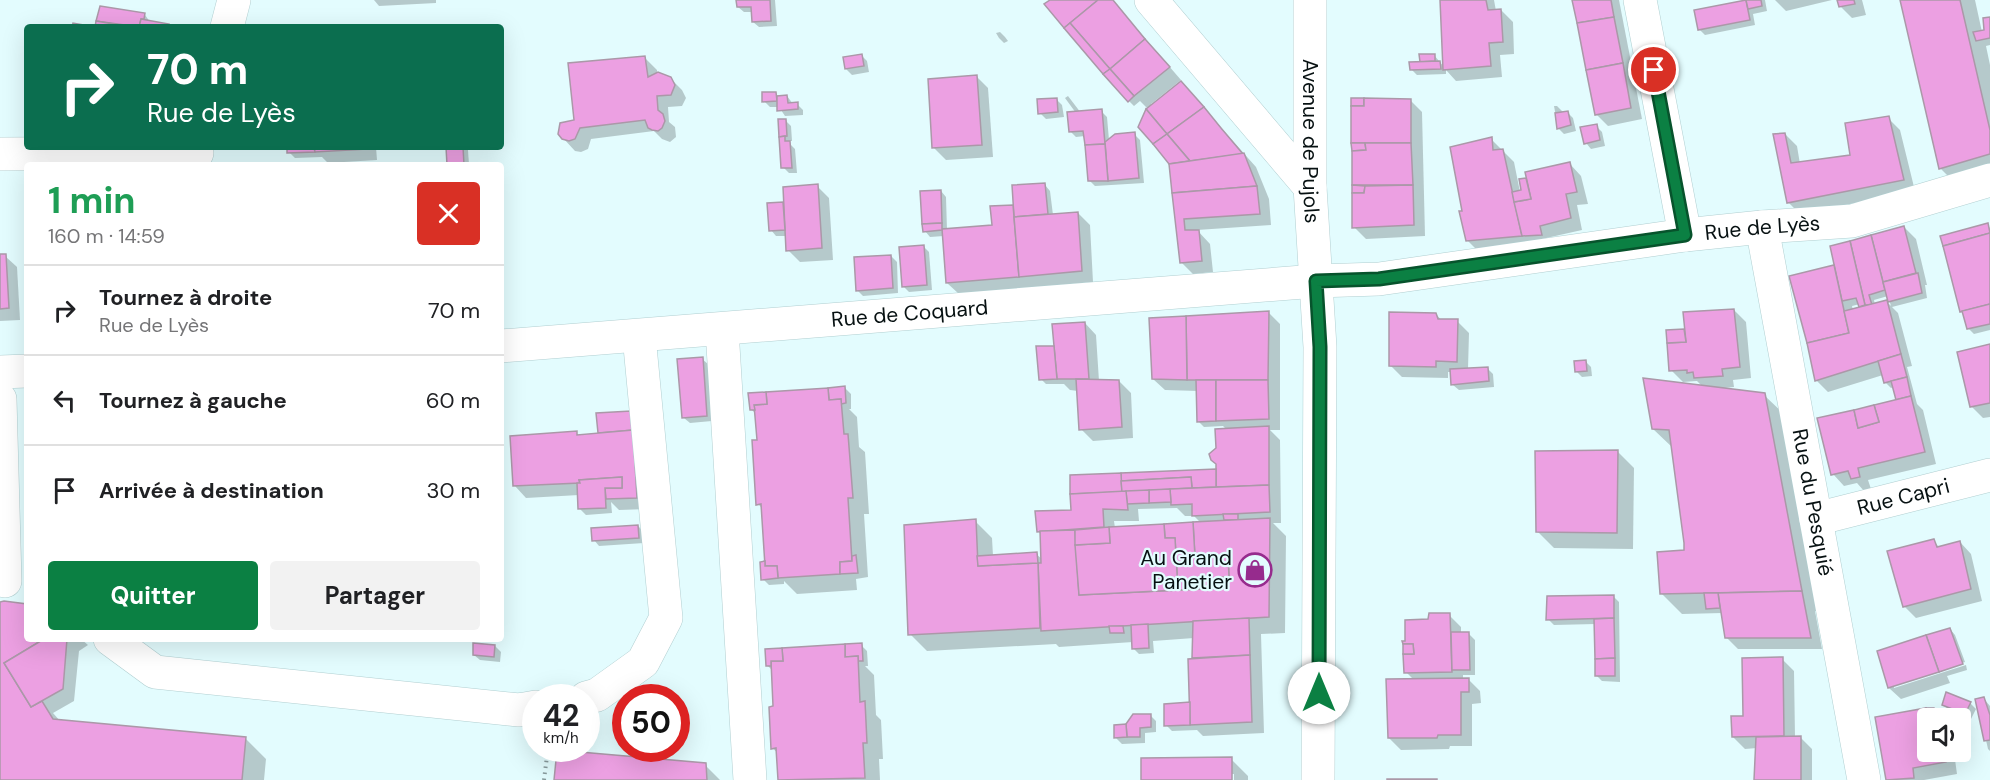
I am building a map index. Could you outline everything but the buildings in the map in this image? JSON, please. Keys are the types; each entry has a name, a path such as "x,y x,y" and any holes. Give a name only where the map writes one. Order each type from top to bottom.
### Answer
{"street":[{"path":"228,24 234,0"},
{"path":"1151,0 1310,188"},
{"name":"Avenue de Pujols","path":"1311,0 1310,188 1320,347 1318,780"},
{"path":"1640,0 1685,235"},
{"path":"0,154 197,155"},
{"name":"Rue de Lyès","path":"1316,281 1379,279 1685,235 1852,221 1990,180"},
{"name":"Rue du Pesquié","path":"1762,227 1864,780"},
{"name":"Rue de Coquard","path":"504,346 1316,281"},
{"path":"722,330 750,780"},
{"path":"600,694 643,663 666,618 639,336"},
{"path":"0,372 24,372"},
{"path":"0,399 11,583"},
{"name":"Rue Capri","path":"1816,519 1990,475"},
{"path":"114,642 155,672 522,709"}],"path":[{"path":"544,780 546,762"}],"place":[{"name":"Au Grand Panetier","path":"1255,570"}],"route":[{"path":"1319,693 1320,347 1316,281 1379,279 1685,235 1654,70"}]}
